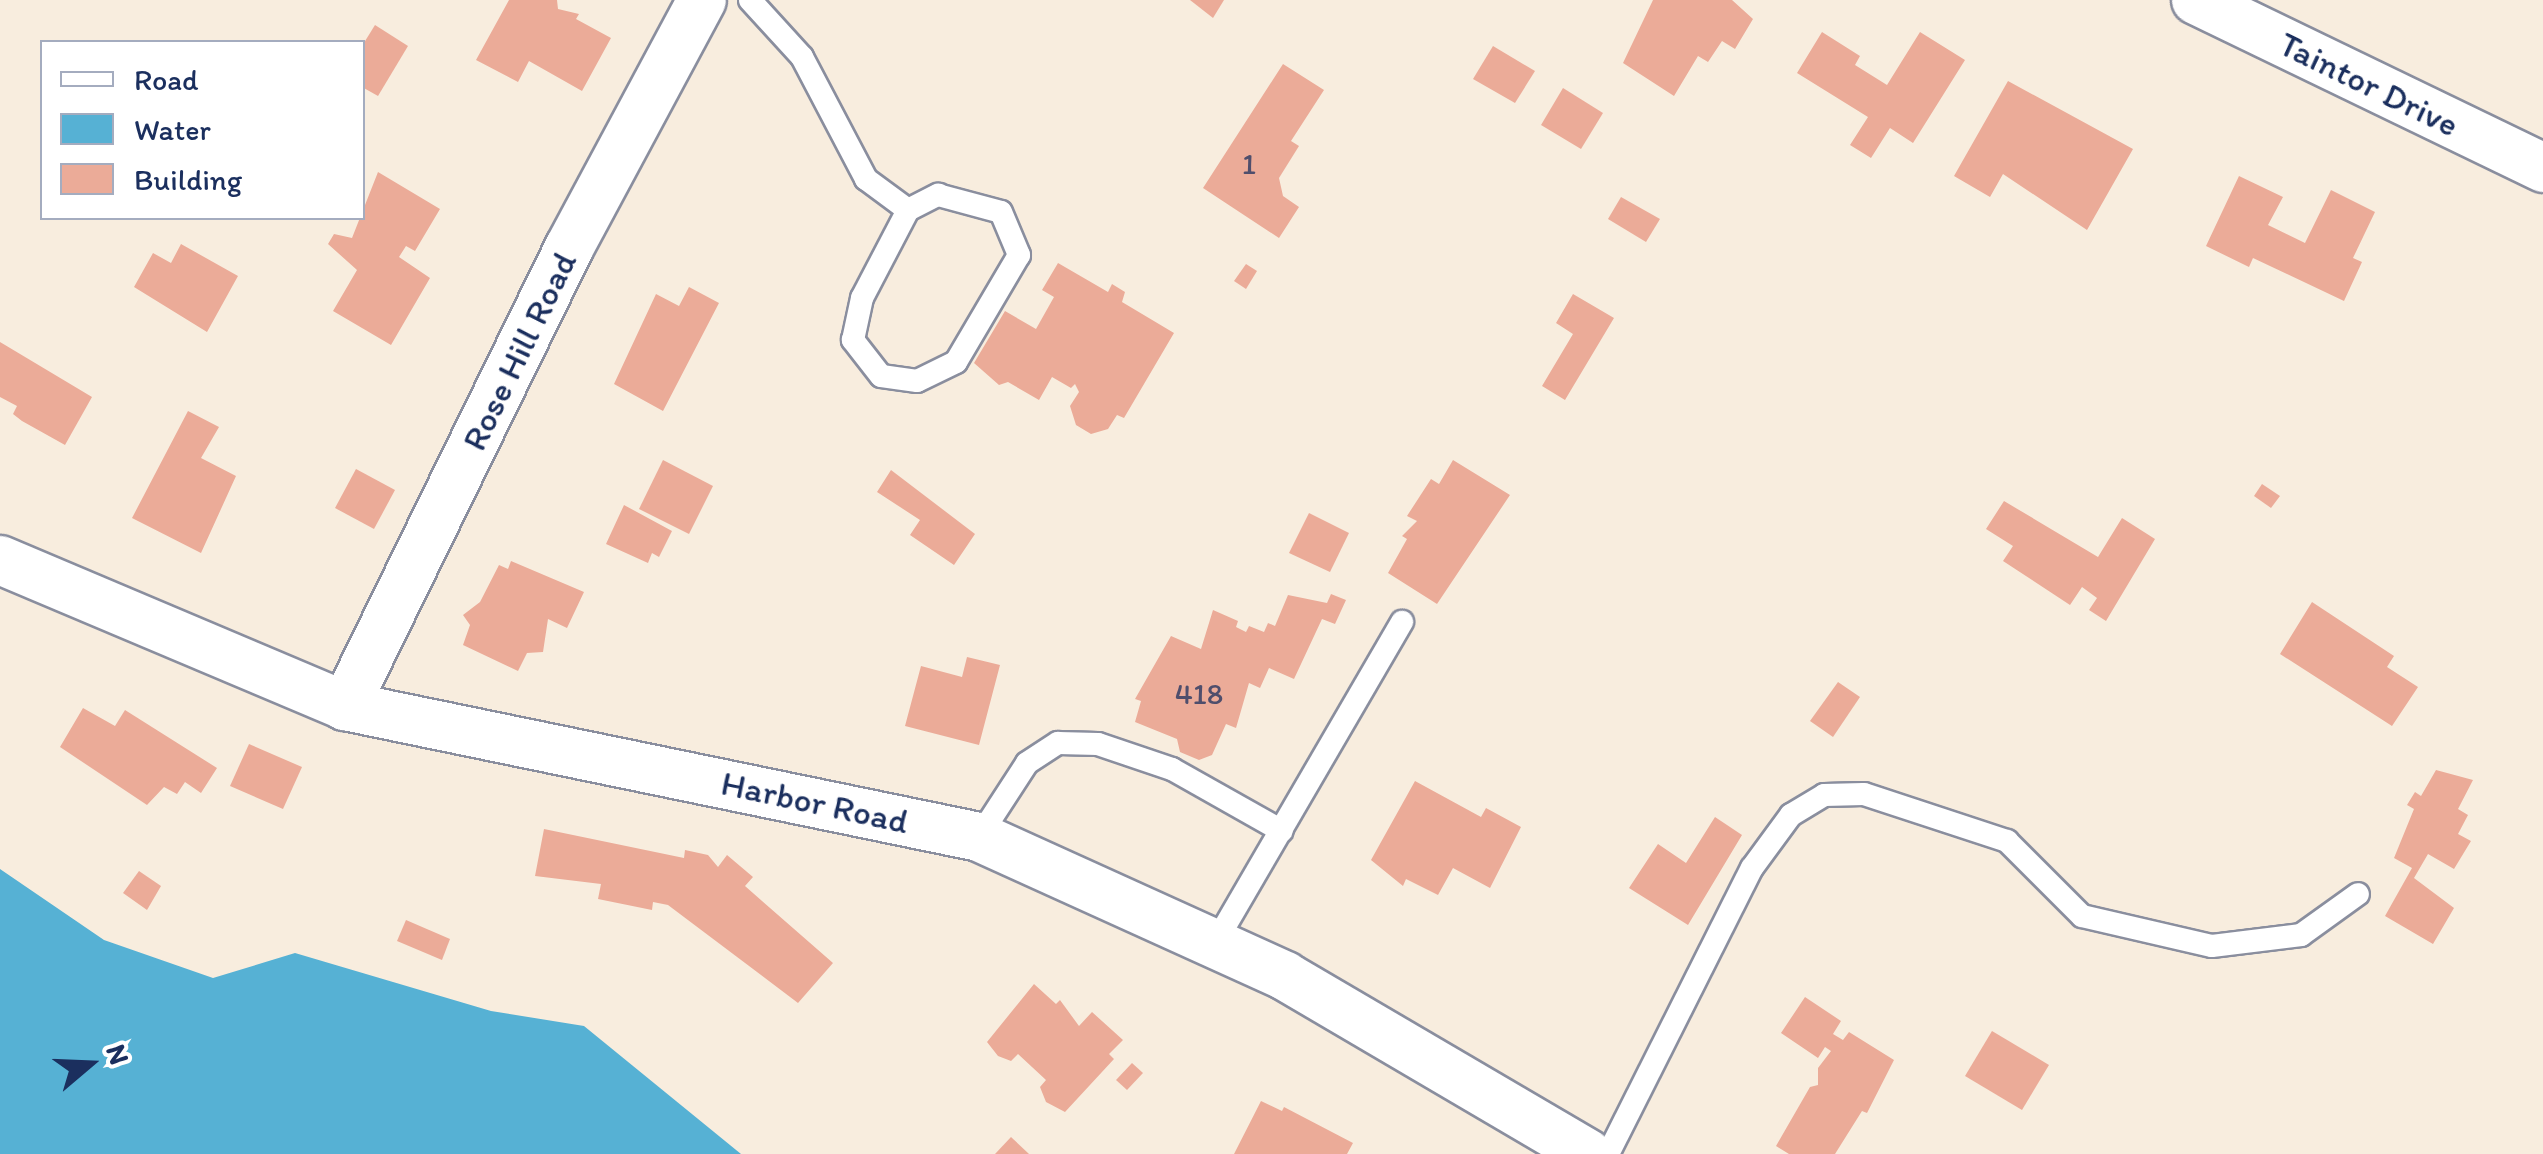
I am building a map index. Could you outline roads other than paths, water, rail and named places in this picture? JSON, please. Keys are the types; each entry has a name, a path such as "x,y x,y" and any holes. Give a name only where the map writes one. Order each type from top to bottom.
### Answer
{"street":[{"name":"Rose Hill Road","path":"344,706 569,248 702,0"},
{"name":"Taintor Drive","path":"2196,0 2543,168"},
{"name":"Harbor Road","path":"0,560 344,706 979,837 1286,976 1588,1154"}],"lane":[{"path":"750,0 802,56 866,179 908,210"},
{"path":"938,195 966,198 1001,212 1019,255 956,362 917,381 881,376 854,340 862,298 908,210 938,195"},
{"path":"1214,945 1402,622"},
{"path":"979,837 1028,763 1058,744 1098,744 1172,769 1282,831"},
{"path":"1608,1154 1752,868 1791,815 1824,795 1864,794 2008,841 2082,916 2212,946 2301,936 2358,894"}],"water":[{"path":"0,869 104,940 213,978 295,953 491,1011 584,1026 741,1154 0,1154"}]}
